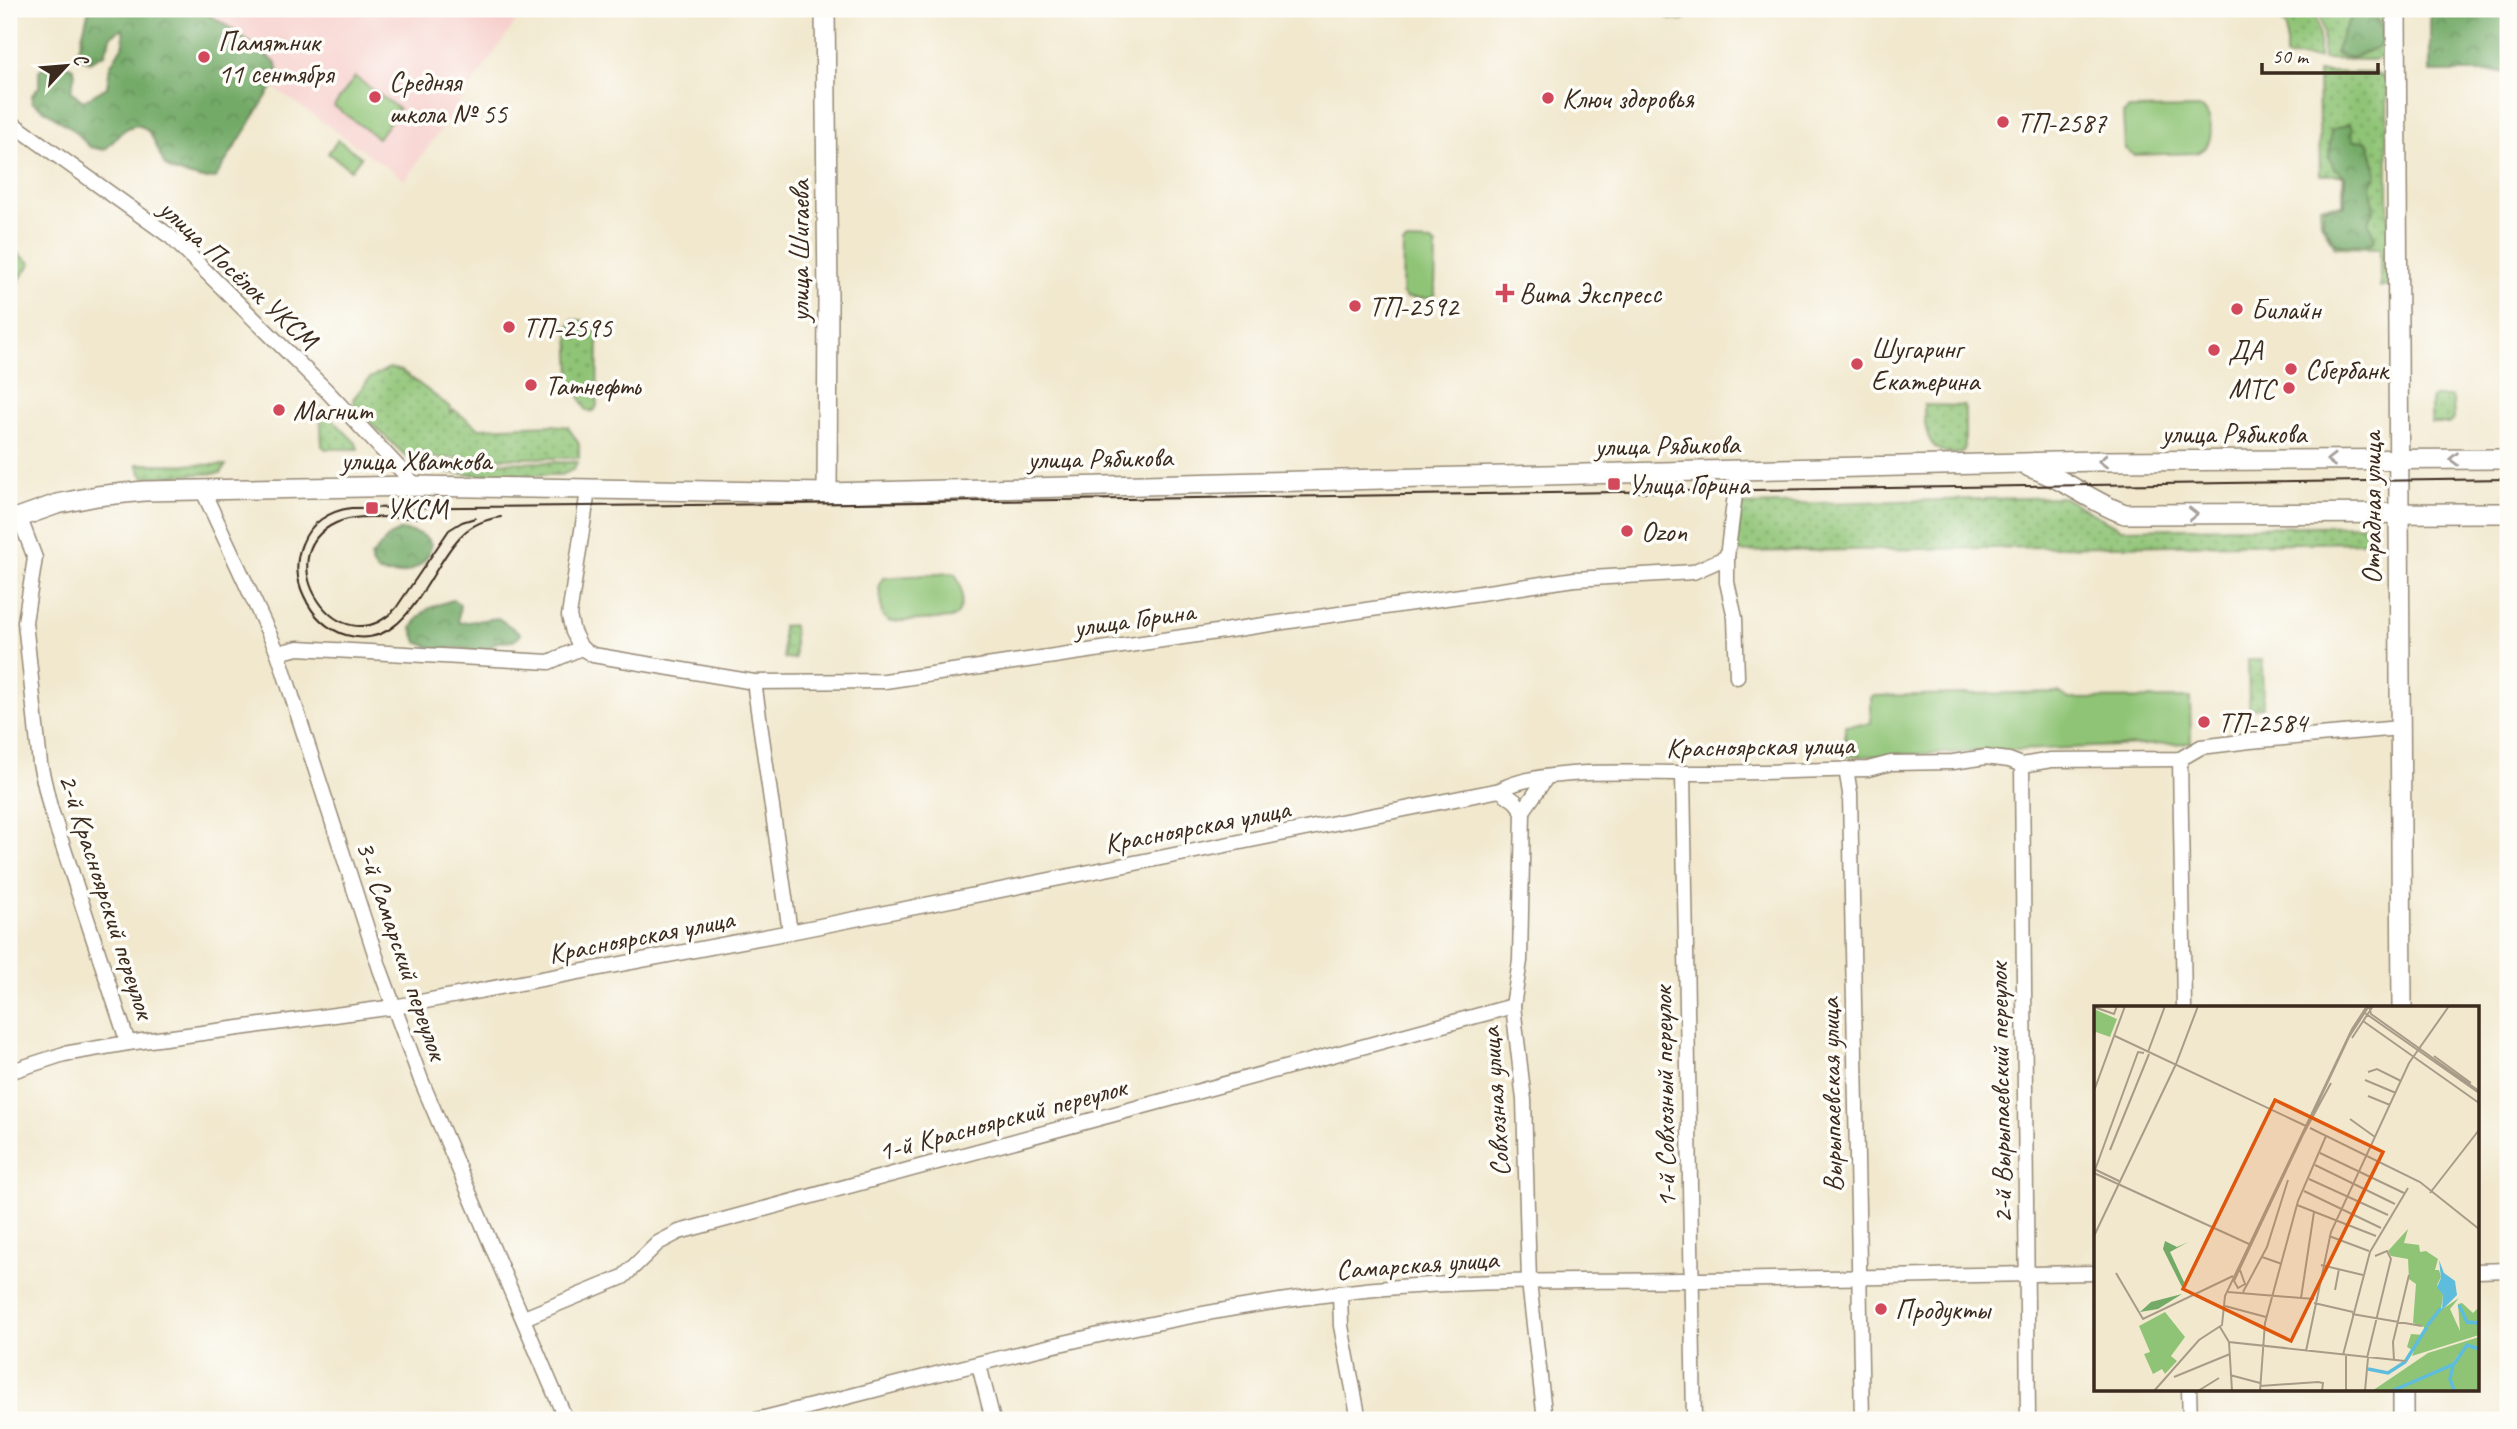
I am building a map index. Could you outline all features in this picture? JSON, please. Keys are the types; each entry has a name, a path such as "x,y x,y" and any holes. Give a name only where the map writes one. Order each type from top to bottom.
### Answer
{"main road":[{"name":"улица Шигаева","path":"825,9 827,493"},
{"name":"Отрадная улица","path":"2396,9 2402,1006"},
{"name":"улица Рябикова","path":"827,493 2098,461 2508,459"},
{"path":"2022,464 2052,474 2108,508 2125,514 2508,513"},
{"name":"улица Хваткова","path":"14,519 57,504 144,491 416,486 827,493"},
{"path":"2403,1390 2403,1420"}],"street":[{"name":"улица Посёлок УКСМ","path":"9,121 171,237 326,390 416,486"},
{"path":"1737,677 1736,628 1727,582 1727,557 1738,471"},
{"name":"3-й Самарский переулок","path":"203,491 278,653 394,1007 421,1080 566,1420"},
{"path":"278,653 298,648 549,662 581,648 569,615 588,491"},
{"name":"2-й Красноярский переулок","path":"14,519 35,558 25,622 40,764 50,807 128,1043"},
{"name":"улица Горина","path":"581,648 605,657 754,682 885,681 1575,579 1693,572 1727,557"},
{"path":"754,682 790,932"},
{"name":"Красноярская улица","path":"9,1072 64,1054 394,1007 790,932 1500,790 1516,782 1601,773 1868,769 1907,762 1953,762 1996,757 2022,765 2052,760 2180,759 2201,747 2400,728"},
{"path":"2180,759 2184,1006"},
{"name":"2-й Вырыпаевский переулок","path":"2022,765 2028,1420"},
{"name":"Вырыпаевская улица","path":"1846,769 1850,793 1862,1420"},
{"name":"1-й Совхозный переулок","path":"1683,773 1694,1420"},
{"path":"1500,790 1523,811 1546,778"},
{"name":"Совхозная улица","path":"1523,811 1520,961 1513,1006 1524,1100 1529,1282 1545,1420"},
{"name":"1-й Красноярский переулок","path":"524,1318 624,1277 658,1243 679,1232 1513,1006"},
{"path":"2478,1271 2508,1270"},
{"name":"Самарская улица","path":"756,1420 1182,1317 1340,1293 1529,1282 2094,1273"},
{"path":"1340,1293 1341,1326 1359,1420"},
{"path":"979,1364 993,1420"},
{"path":"2189,1390 2189,1420"}],"shaded area":[{"name":"Средняя школа № 55","path":"163,9 525,9 405,180"}],"green space":[{"path":"89,9 200,9 232,29 276,63 280,75 216,177 203,179 170,169 165,165 150,134 140,126 124,130 104,150 90,147 71,128 32,102 32,95 39,87 39,70 51,66 65,65 73,68 75,73 71,91 83,101 107,87 110,66 124,43 123,28 111,36 105,54 89,62 77,56"},
{"path":"1661,9 1700,9 1682,21 1669,19"},
{"path":"2272,9 2315,9 2319,58 2286,57 2286,27 2272,13"},
{"path":"2319,9 2385,9 2385,48 2382,57 2374,60 2323,59"},
{"path":"2430,9 2508,9 2508,72 2430,72"},
{"path":"2364,11 2380,25 2380,46 2352,58 2336,55 2339,41 2350,19 2356,13"},
{"path":"2318,72 2375,73 2385,78 2387,84 2389,287 2380,287 2380,248 2335,247 2321,223 2320,206 2343,205 2343,175 2320,175"},
{"path":"355,77 399,109 378,138 334,106"},
{"path":"2202,108 2211,126 2207,145 2203,150 2197,153 2134,155 2125,149 2123,114 2129,109"},
{"path":"2349,124 2353,141 2366,140 2370,146 2377,173 2371,185 2374,211 2368,221 2375,239 2367,245 2336,244 2323,223 2324,208 2345,206 2345,176 2334,168 2329,155 2331,130"},
{"path":"338,140 361,157 351,170 328,153"},
{"path":"1407,241 1432,242 1436,246 1435,294 1431,298 1406,298 1402,293 1403,244"},
{"path":"9,247 31,263 16,284 9,279"},
{"path":"573,320 589,324 598,338 597,405 591,412 586,410 571,380 569,327"},
{"path":"389,368 402,371 451,408 450,414 454,410 479,428 552,425 568,427 579,444 579,458 408,458 357,410 353,399 370,378"},
{"path":"2434,397 2450,397 2453,400 2454,419 2451,423 2431,423 2431,400"},
{"path":"1924,405 1965,406 1963,453 1942,451 1930,441 1925,425"},
{"path":"320,407 356,443 358,449 326,449 322,446"},
{"path":"578,462 574,469 562,475 465,474 414,463"},
{"path":"137,464 226,465 221,473 143,477"},
{"path":"2063,497 2121,529 2367,525 2367,542 1735,552 1742,505"},
{"path":"401,530 425,537 431,544 429,553 418,566 403,573 377,571 371,557 389,536"},
{"path":"951,573 958,579 962,595 956,616 890,622 882,616 879,585 883,578"},
{"path":"453,600 460,604 460,623 498,618 520,633 520,636 513,641 497,642 475,651 460,648 435,649 417,642 412,628 420,616 439,604"},
{"path":"793,625 795,659 784,658 782,626"},
{"path":"2248,660 2262,660 2263,707 2249,708"},
{"path":"2059,692 2069,699 2190,698 2191,743 1845,757 1845,725 1871,724 1871,696"}],"tram line":[{"path":"501,517 471,527 463,534 415,604 401,620 386,631 368,637 339,632 316,615 301,590 297,564 300,550 310,530 321,519 351,508 2508,479"},
{"path":"433,515 409,518 358,517 336,523 316,538 308,558 309,580 318,601 334,617 353,625 374,623 396,608 449,530 475,518"}],"place":[{"name":"Памятник 11 сентября","path":"204,57"},
{"name":"Средняя школа № 55","path":"375,97"},
{"name":"Ключ здоровья","path":"1548,98"},
{"name":"ТП-2587","path":"2003,122"},
{"name":"Вита Экспресс","path":"1505,293"},
{"name":"ТП-2592","path":"1355,306"},
{"name":"Билайн","path":"2237,309"},
{"name":"ТП-2595","path":"509,327"},
{"name":"ДА","path":"2214,350"},
{"name":"Шугаринг Екатерина","path":"1857,364"},
{"name":"Сбербанк","path":"2291,369"},
{"name":"Татнефть","path":"531,385"},
{"name":"МТС","path":"2289,388"},
{"name":"Магнит","path":"279,410"},
{"name":"Улица Горина","path":"1614,484"},
{"name":"УКСМ","path":"372,508"},
{"name":"Ozon","path":"1627,531"},
{"name":"ТП-2584","path":"2204,722"},
{"name":"Продукты","path":"1881,1309"}]}
